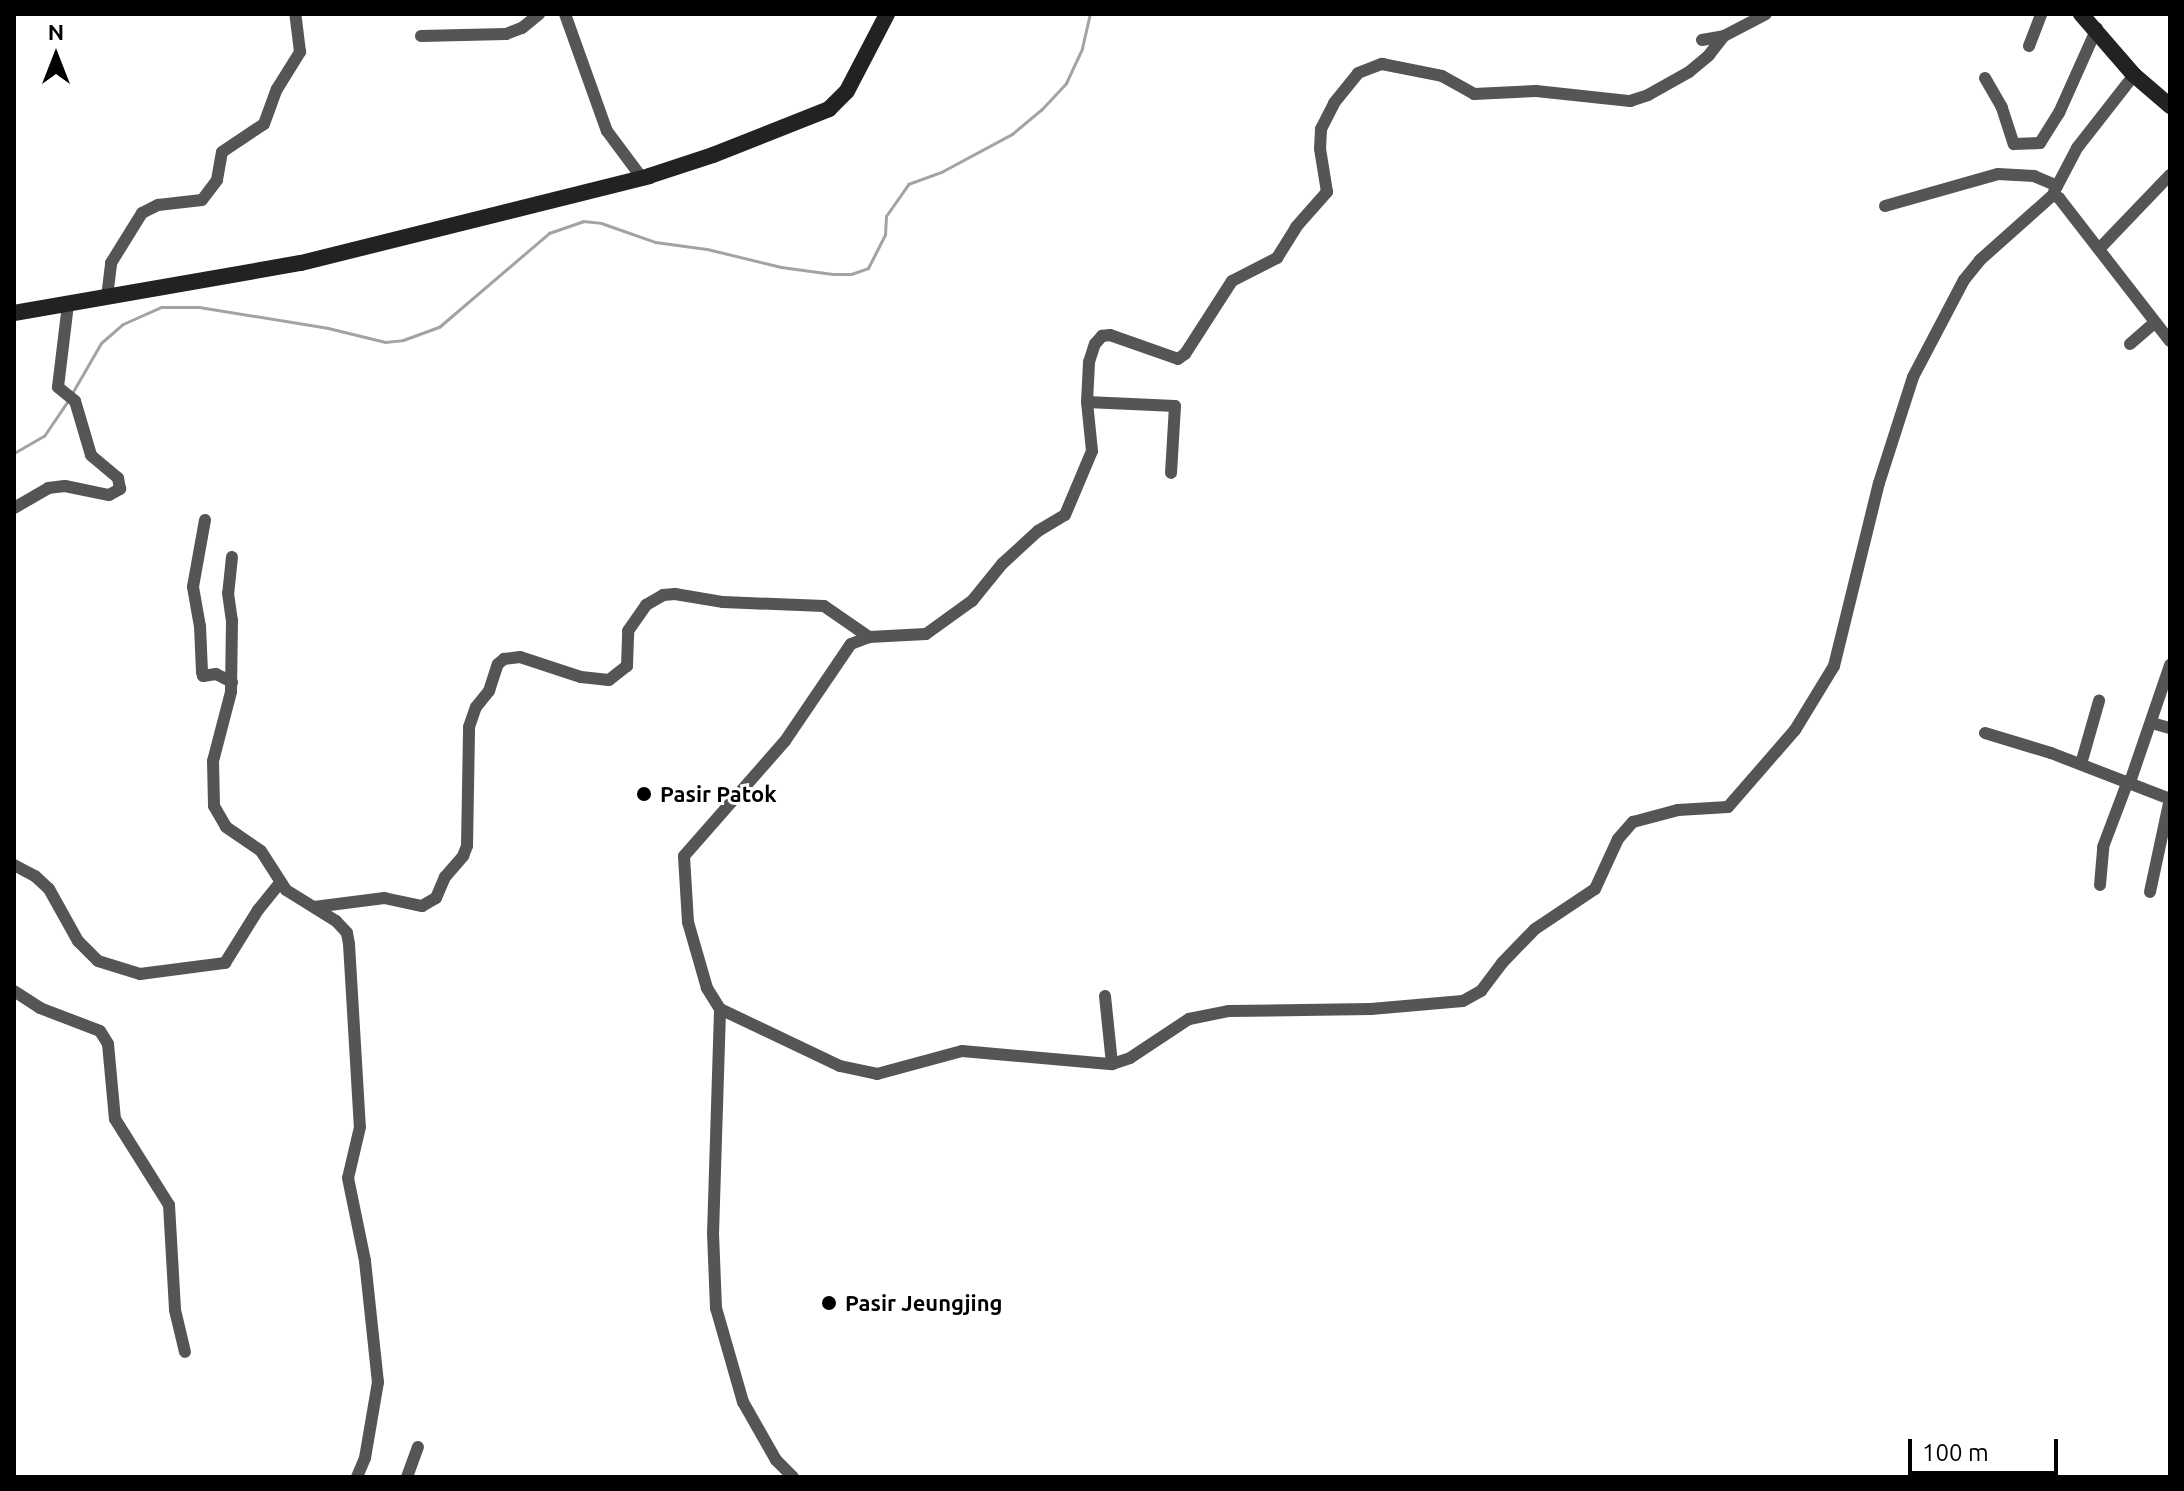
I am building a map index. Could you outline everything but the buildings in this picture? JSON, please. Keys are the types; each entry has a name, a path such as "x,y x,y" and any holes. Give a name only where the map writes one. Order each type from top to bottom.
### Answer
{"street":[{"path":"107,297 111,263 142,213 158,205 204,198 218,177 222,152 264,124 277,89 300,52 295,14"},
{"path":"421,36 506,34 522,28 539,14"},
{"path":"565,14 607,131 642,178"},
{"path":"14,313 301,263 642,178 713,155 829,109 847,91 887,14"},
{"path":"1702,40 1724,36 1766,14"},
{"path":"2029,46 2041,14"},
{"path":"2081,14 2097,28 2134,75 2170,106"},
{"path":"1985,78 2002,108 2014,144 2040,143 2059,113 2097,28"},
{"path":"1724,36 1709,55 1689,72 1648,95 1630,101 1536,91 1474,94 1431,72 1382,64 1363,69 1334,103 1321,129 1320,149 1327,192 1296,227 1277,258 1232,281 1185,354 1178,359 1122,338 1102,336 1089,362 1087,402 1092,451 1065,515 1038,531 1002,564 972,601 926,634 869,637 851,644 785,741 684,856 688,922 707,988 720,1009 840,1066 877,1074 962,1051 1112,1064 1130,1058 1189,1019 1229,1011 1371,1009 1463,1001 1481,991 1502,963 1535,929 1595,889 1618,839 1633,822 1678,810 1728,807 1795,730 1834,666 1879,483 1913,377 1951,303 1980,260 2055,190 2077,148 2134,75"},
{"path":"1885,206 1998,174 2034,176 2055,190 2067,203 2170,341"},
{"path":"2099,249 2170,175"},
{"path":"14,508 48,488 65,486 109,495 120,489 118,478 91,455 75,401 58,387 68,304"},
{"path":"2130,344 2155,322"},
{"path":"1087,402 1175,406 1171,473"},
{"path":"205,520 193,587 200,626 202,672 203,676 216,674 232,682"},
{"path":"232,557 228,593 232,620 232,682 229,711 213,761 214,806 226,827 261,851 280,883 336,921 347,933 360,1127 348,1178 365,1261 378,1382 365,1458 357,1477"},
{"path":"314,907 384,898 422,906 436,898 445,877 463,856 467,846 469,727 476,707 489,691 498,664 504,659 520,657 581,677 609,680 626,669 627,635 646,605 663,595 675,594 723,602 824,606 869,637"},
{"path":"2100,885 2103,847 2152,723 2170,665"},
{"path":"2081,764 2099,701"},
{"path":"2152,723 2170,728"},
{"path":"1985,733 2129,781 2170,799 2150,892"},
{"path":"14,865 35,876 49,889 78,941 98,961 140,974 227,962 258,910 280,883"},
{"path":"14,991 64,1019 100,1031 108,1044 115,1119 163,1190 169,1205 175,1310 185,1352"},
{"path":"1105,996 1112,1064"},
{"path":"720,1009 713,1234 716,1308 743,1402 776,1460 793,1477"},
{"path":"407,1477 418,1447"}],"waterway":[{"path":"71,395 101,343 123,324 161,307 199,307 328,328 385,342 403,340 439,327 549,233 583,221 601,223 655,242 707,249 781,267 833,274 851,274 868,268 885,235 886,216 908,184 943,171 1012,134 1041,110 1066,83 1082,48 1090,14"},
{"path":"14,453 44,436 67,402"}],"place":[{"name":"Pasir Patok","path":"644,794"},
{"name":"Pasir Jeungjing","path":"829,1303"}]}
